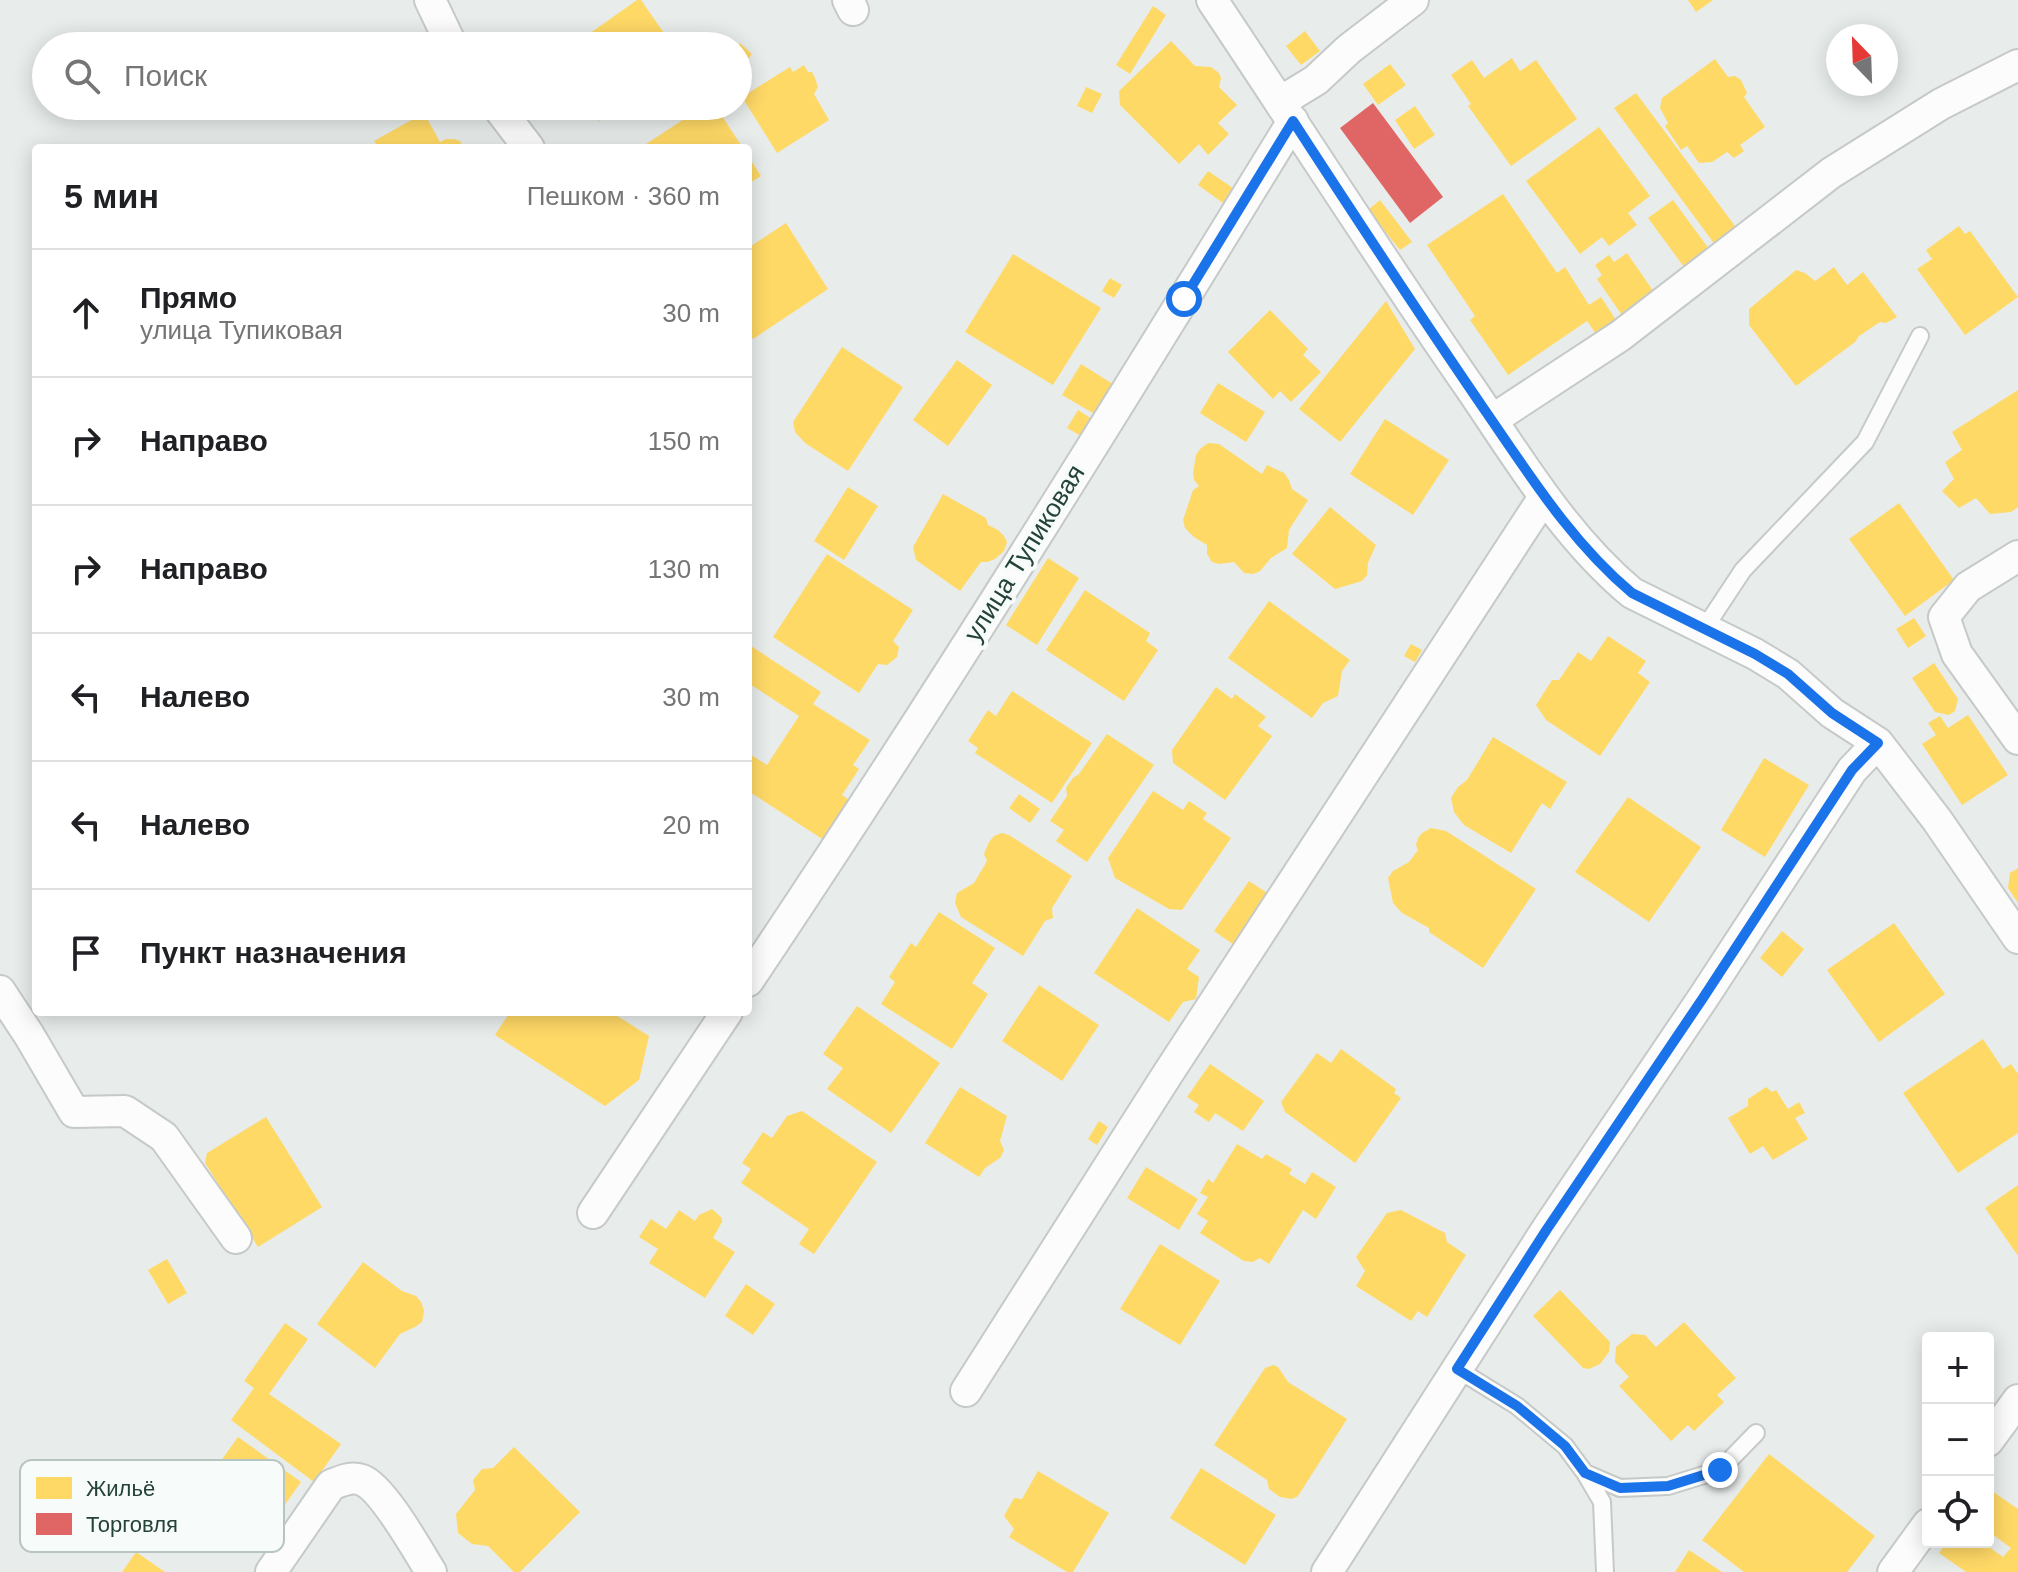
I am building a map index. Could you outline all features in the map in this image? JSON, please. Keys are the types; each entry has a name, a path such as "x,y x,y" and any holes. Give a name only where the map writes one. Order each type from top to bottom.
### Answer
{"street":[{"path":"430,0 445,32"},
{"path":"1212,0 1430,330 1544,497 1576,538 1632,593 1755,654 1788,674 1832,713 1878,743 1937,820 2018,938"},
{"path":"1287,112 1349,49 1413,0"},
{"path":"1492,420 1620,336 1831,173 1941,104 2018,65"},
{"name":"улица Тупиковая","path":"752,975 861,812 1175,312 1287,112"},
{"path":"508,120 526,144"},
{"path":"966,1391 1167,1075 1544,497"},
{"path":"2018,556 1968,587 1944,617 1957,654 2018,739"},
{"path":"1327,1572 1547,1229 1852,770 1878,743"},
{"path":"0,991 74,1112 125,1111 164,1137 236,1238"},
{"path":"593,1213 724,1016"},
{"path":"1994,1433 2018,1400"},
{"path":"271,1572 331,1485 344,1479 361,1479 379,1493 431,1572"},
{"path":"1893,1572 1922,1532"}],"lane":[{"path":"1704,629 1743,570 1865,442 1920,336"},
{"path":"1457,1369 1517,1406 1565,1446 1585,1473 1602,1502 1605,1572"},
{"path":"1585,1473 1620,1488 1668,1486 1720,1470 1756,1433"}],"building: Жильё":[{"path":"641,0 663,32 592,32"},
{"path":"1688,0 1713,0 1696,12"},
{"path":"1153,6 1166,15 1130,74 1116,65"},
{"path":"1305,31 1320,51 1301,65 1286,46"},
{"path":"1171,41 1195,66 1211,67 1219,73 1219,87 1237,105 1218,123 1229,134 1208,155 1199,144 1179,164 1120,105 1119,91"},
{"path":"1512,58 1520,71 1536,60 1577,119 1511,166 1468,106 1471,104 1451,75 1472,60 1484,78"},
{"path":"1715,59 1728,77 1735,76 1741,80 1747,93 1744,97 1765,127 1740,145 1744,151 1734,158 1727,152 1712,162 1699,163 1687,146 1681,150 1665,126 1668,123 1660,108 1662,98"},
{"path":"1390,64 1406,85 1378,105 1363,84"},
{"path":"804,65 808,72 812,72 818,87 814,94 829,120 777,153 752,113 752,91 790,67 793,72"},
{"path":"1086,87 1102,94 1092,113 1077,106"},
{"path":"1636,93 1738,230 1716,246 1614,108"},
{"path":"1415,106 1435,135 1414,149 1395,120"},
{"path":"412,120 428,120 440,142 454,139 462,144 376,144 374,141"},
{"path":"683,120 725,120 740,144 646,144"},
{"path":"1599,127 1650,196 1628,213 1637,225 1609,246 1602,237 1580,254 1526,181"},
{"path":"752,162 761,176 752,182"},
{"path":"1208,171 1233,188 1223,203 1198,185"},
{"path":"1503,194 1557,273 1565,267 1589,305 1601,297 1616,320 1596,334 1587,321 1508,375 1470,320 1475,316 1427,245"},
{"path":"1380,200 1412,242 1400,250 1368,210"},
{"path":"1673,200 1712,253 1687,271 1648,218"},
{"path":"786,223 828,289 753,339 752,337 752,245"},
{"path":"1959,226 1965,234 1970,231 2018,297 1965,335 1917,269 1932,259 1926,250"},
{"path":"1627,253 1656,295 1624,318 1597,279 1602,275 1595,265 1609,255 1614,262"},
{"path":"1013,254 1101,308 1053,385 965,332"},
{"path":"1834,267 1847,285 1863,272 1897,317 1886,323 1880,322 1859,336 1796,386 1749,325 1749,309 1796,270 1815,281"},
{"path":"1110,278 1122,285 1114,298 1102,291"},
{"path":"1386,301 1415,349 1340,442 1299,409"},
{"path":"1270,310 1308,349 1303,355 1321,372 1291,402 1280,391 1273,399 1228,352"},
{"path":"842,347 903,387 848,471 805,443 795,432 793,422"},
{"path":"957,360 992,385 948,446 913,420"},
{"path":"1081,364 1116,386 1098,416 1062,395"},
{"path":"1218,383 1265,412 1246,442 1200,413"},
{"path":"2018,390 2018,507 2011,512 1990,514 1976,498 1959,508 1942,491 1954,479 1945,462 1962,450 1952,432"},
{"path":"1078,410 1092,419 1081,436 1067,428"},
{"path":"1385,419 1449,460 1413,515 1350,474"},
{"path":"1208,443 1219,444 1262,474 1267,465 1284,473 1292,489 1308,500 1289,530 1287,548 1253,574 1244,573 1234,562 1212,562 1207,554 1207,545 1185,528 1183,520 1193,490 1199,486 1193,473 1196,455"},
{"path":"848,487 878,506 844,560 814,541"},
{"path":"943,494 986,518 988,525 998,530 1007,542 1004,551 995,559 981,562 960,591 916,560 913,547"},
{"path":"1899,503 1954,580 1905,616 1849,539"},
{"path":"1330,507 1376,545 1368,563 1367,575 1362,581 1335,589 1292,554"},
{"path":"827,554 913,610 893,641 899,647 897,657 887,665 878,664 859,693 773,637"},
{"path":"1048,558 1079,578 1037,645 1006,625"},
{"path":"1085,590 1150,633 1146,641 1158,650 1124,701 1046,650"},
{"path":"1269,601 1350,660 1342,671 1338,696 1323,703 1312,718 1228,658"},
{"path":"1914,618 1926,636 1908,648 1896,629"},
{"path":"1608,636 1646,661 1638,673 1650,682 1600,756 1546,720 1536,705 1552,680 1559,680 1578,652 1591,661"},
{"path":"1411,644 1422,650 1415,662 1404,656"},
{"path":"752,647 821,692 813,704 870,740 853,765 859,769 842,795 852,802 827,842 752,794 752,756 767,765 799,716 752,686"},
{"path":"1934,663 1958,699 1955,711 1949,715 1935,712 1912,678"},
{"path":"1216,687 1232,699 1235,694 1266,717 1258,726 1272,736 1225,800 1173,763 1172,750"},
{"path":"1012,691 1092,743 1052,803 975,753 978,748 968,741 988,710 996,716"},
{"path":"1968,715 2008,775 1962,805 1922,744 1936,735 1928,723 1940,716 1948,728"},
{"path":"1107,734 1154,765 1087,862 1056,841 1064,830 1050,821 1067,796 1066,788"},
{"path":"1493,737 1567,782 1550,809 1542,803 1511,853 1464,825 1454,812 1451,798 1467,780"},
{"path":"1764,758 1809,785 1765,857 1721,830"},
{"path":"1153,791 1183,810 1189,801 1207,813 1203,819 1231,838 1182,910 1169,909 1115,878 1108,858"},
{"path":"1019,794 1040,809 1030,823 1009,808"},
{"path":"1628,797 1701,847 1649,922 1575,872"},
{"path":"1431,828 1446,831 1536,889 1483,968 1429,932 1429,928 1402,913 1393,903 1388,878 1393,871 1409,862 1418,850 1418,838"},
{"path":"1002,833 1072,876 1052,908 1053,918 1045,921 1023,956 961,917 955,903 957,893 974,883 987,861 984,854 989,842"},
{"path":"2018,868 2018,903 2008,888 2010,873"},
{"path":"1249,881 1275,898 1240,949 1214,931"},
{"path":"1137,908 1200,950 1187,969 1199,977 1196,999 1183,1002 1169,1022 1094,973"},
{"path":"939,912 995,948 972,983 988,994 952,1049 881,1004 895,982 889,977 911,943 916,947"},
{"path":"1894,923 1945,994 1879,1042 1827,970"},
{"path":"1782,931 1804,949 1782,977 1760,958"},
{"path":"1039,985 1099,1025 1062,1081 1002,1041"},
{"path":"857,1006 940,1063 891,1133 827,1089 843,1068 823,1054"},
{"path":"507,1016 617,1016 649,1036 639,1080 605,1106 495,1035"},
{"path":"1983,1039 2003,1069 2011,1064 2018,1074 2018,1133 1958,1173 1903,1093"},
{"path":"1341,1049 1396,1089 1394,1093 1401,1098 1355,1163 1285,1112 1281,1102 1317,1053 1331,1063"},
{"path":"1210,1064 1264,1101 1243,1131 1215,1113 1209,1122 1194,1112 1199,1105 1187,1097"},
{"path":"960,1087 1007,1116 1000,1141 1004,1150 1000,1158 985,1168 979,1177 925,1143"},
{"path":"1766,1087 1772,1092 1776,1090 1788,1109 1799,1102 1805,1113 1795,1118 1808,1139 1773,1160 1763,1146 1750,1154 1728,1118 1748,1106 1748,1099"},
{"path":"802,1111 877,1162 814,1254 799,1244 809,1229 741,1183 751,1169 742,1163 763,1132 772,1138 787,1116"},
{"path":"266,1117 322,1207 258,1247 205,1163 207,1153"},
{"path":"1099,1121 1108,1127 1097,1145 1088,1139"},
{"path":"1237,1144 1262,1159 1266,1154 1292,1169 1289,1174 1305,1184 1312,1172 1336,1187 1316,1219 1303,1210 1269,1264 1260,1258 1253,1262 1244,1261 1200,1233 1208,1221 1197,1214 1208,1197 1200,1193 1208,1179 1213,1183"},
{"path":"1146,1167 1198,1199 1179,1230 1127,1198"},
{"path":"2018,1185 2018,1256 1985,1208"},
{"path":"712,1209 722,1218 713,1238 735,1252 705,1298 649,1263 658,1249 639,1237 651,1219 666,1229 679,1210 695,1221 699,1215"},
{"path":"1401,1210 1445,1233 1447,1242 1466,1255 1427,1317 1418,1311 1411,1321 1356,1286 1365,1271 1356,1257 1387,1213"},
{"path":"1160,1244 1220,1281 1180,1345 1120,1309"},
{"path":"167,1259 187,1293 168,1304 148,1270"},
{"path":"363,1262 402,1291 416,1296 424,1311 422,1322 400,1334 375,1368 317,1324"},
{"path":"746,1284 775,1304 753,1335 725,1316"},
{"path":"1560,1290 1610,1342 1609,1352 1600,1364 1589,1369 1583,1368 1533,1316"},
{"path":"1684,1322 1736,1378 1717,1395 1724,1402 1694,1431 1688,1425 1671,1441 1619,1386 1629,1377 1615,1362 1616,1347 1632,1334 1645,1335 1656,1347"},
{"path":"285,1323 308,1339 269,1394 341,1444 314,1482 231,1420 254,1388 244,1381"},
{"path":"1278,1367 1288,1382 1347,1419 1298,1496 1292,1499 1280,1497 1269,1489 1267,1480 1214,1445 1265,1368"},
{"path":"238,1437 270,1460 221,1460"},
{"path":"514,1447 580,1512 520,1572 514,1572 488,1546 472,1544 458,1533 456,1514 475,1490 473,1480 482,1469 493,1468"},
{"path":"1769,1454 1875,1536 1847,1572 1744,1572 1702,1540"},
{"path":"1201,1468 1276,1515 1245,1565 1170,1518"},
{"path":"284,1470 301,1482 284,1506"},
{"path":"1038,1471 1109,1513 1073,1572 1067,1572 1009,1537 1014,1529 1004,1516 1014,1498 1022,1499"},
{"path":"1994,1492 2018,1509 2018,1572 1966,1572 1939,1553 1943,1548 1990,1548 2003,1557 2011,1548 1994,1535"},
{"path":"1689,1550 1722,1572 1675,1572"},
{"path":"136,1552 165,1572 122,1572"}],"building: Торговля":[{"path":"1373,103 1443,197 1410,223 1340,128"}],"route":[{"path":"1184,299 1293,121 1430,330 1544,497 1576,538 1632,593 1755,654 1788,674 1832,713 1878,743 1852,770 1457,1369 1517,1406 1565,1446 1585,1473 1620,1488 1668,1486 1720,1470"}]}
